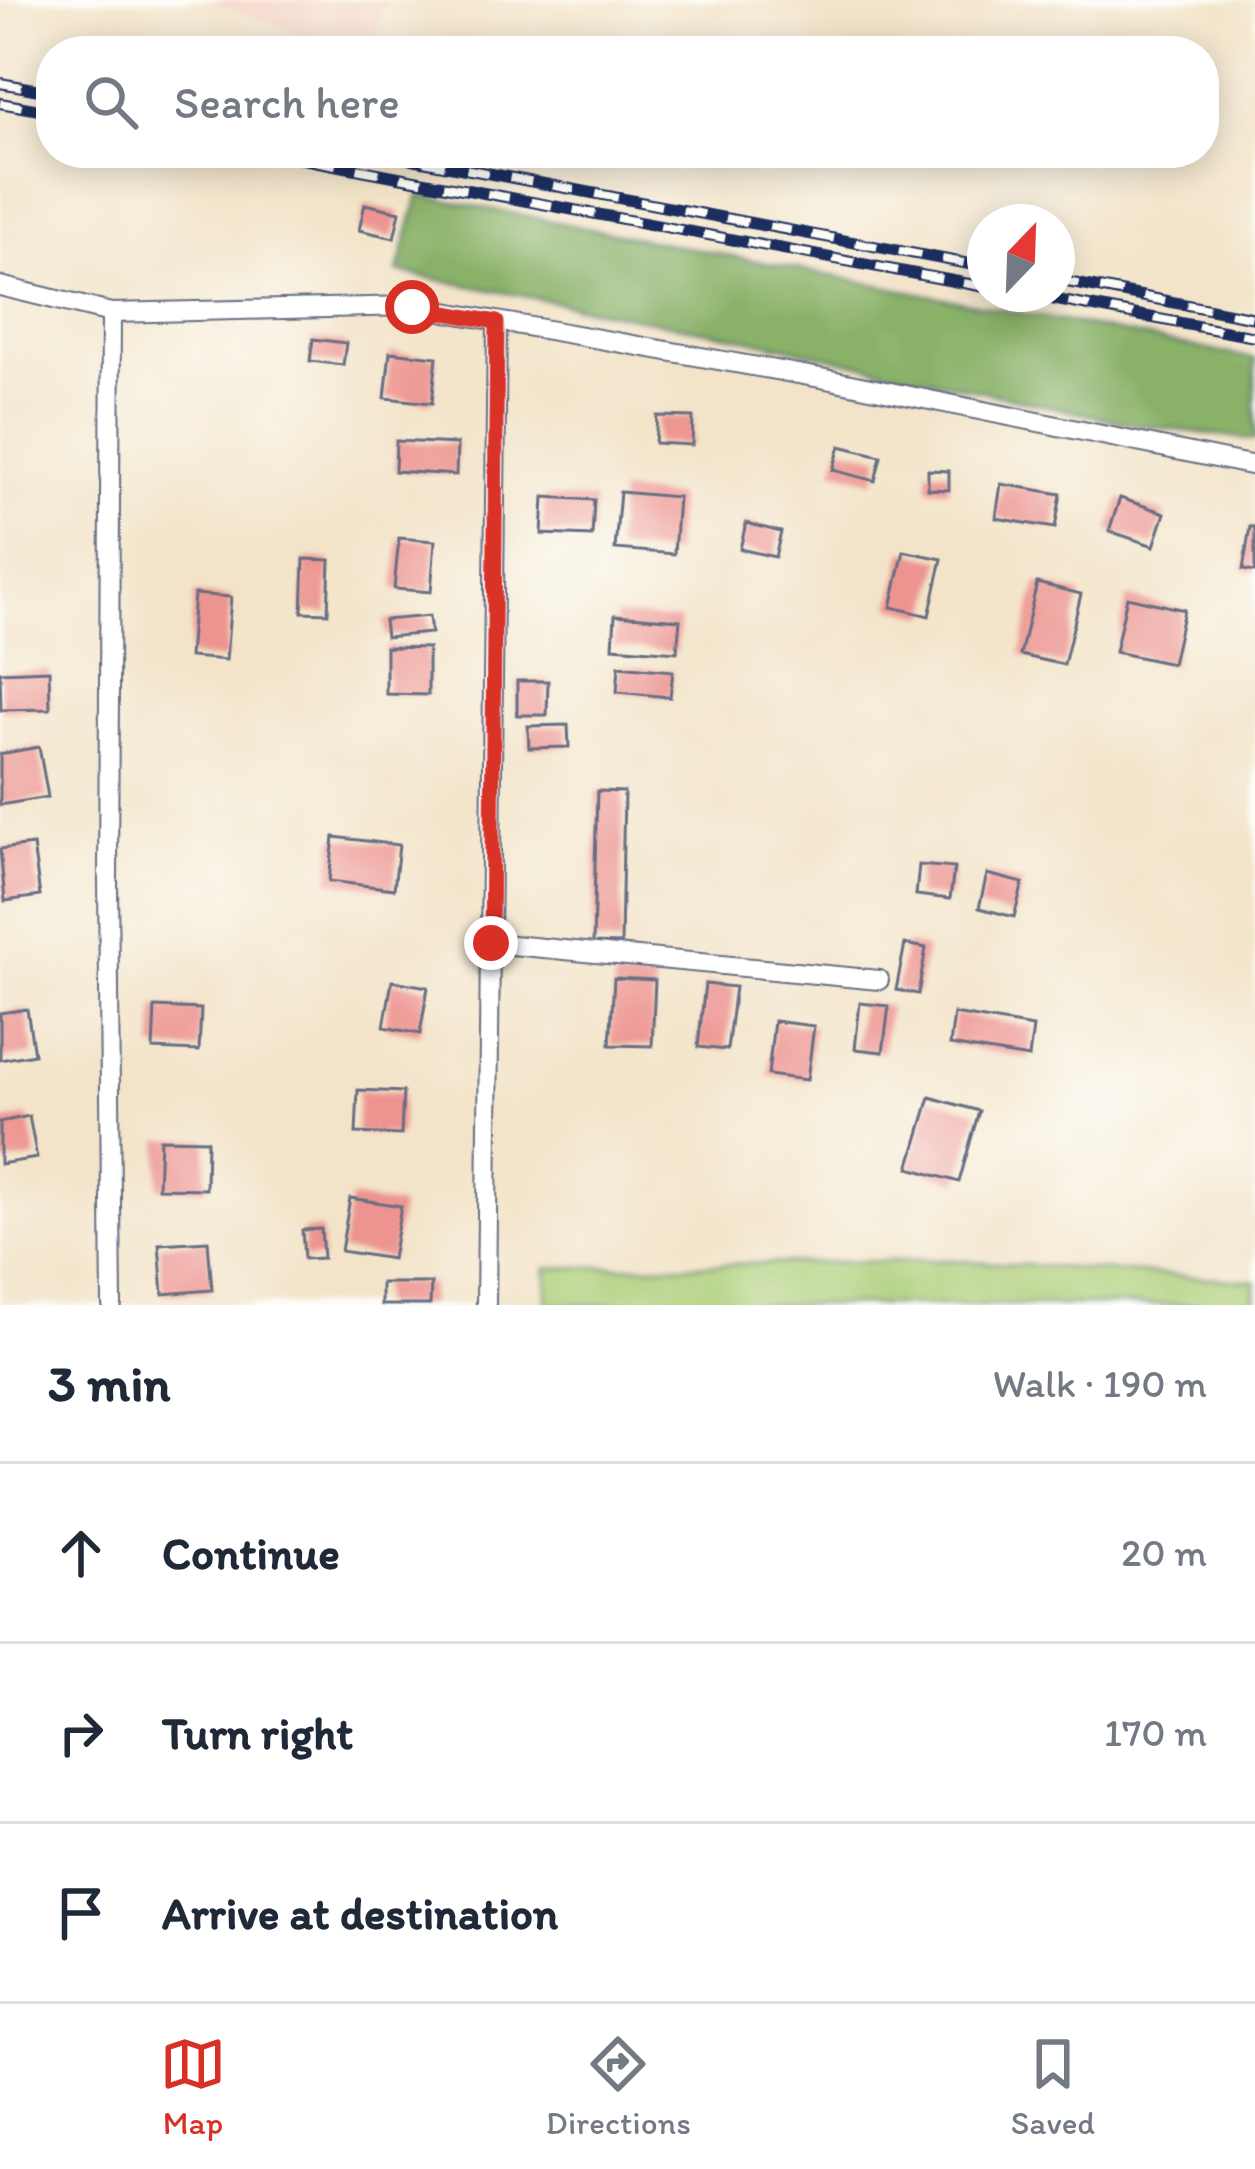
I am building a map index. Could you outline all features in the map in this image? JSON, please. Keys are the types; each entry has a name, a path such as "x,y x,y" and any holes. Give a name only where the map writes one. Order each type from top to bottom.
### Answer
{"street":[{"path":"0,286 111,314 412,307 826,379 1255,466"},
{"path":"111,314 112,1305"},
{"path":"487,1305 497,322"},
{"path":"491,943 879,980"}],"shaded area":[{"path":"210,0 387,0 373,36 302,36"}],"green space":[{"path":"419,195 967,303 967,312 1015,312 1255,359 1255,440 1125,423 749,339 398,272"},
{"path":"952,1260 1255,1281 1255,1305 547,1305 547,1268"}],"building":[{"path":"365,204 400,212 394,238 359,230"},
{"path":"313,339 346,343 343,365 310,361"},
{"path":"390,352 437,357 432,403 385,398"},
{"path":"657,416 693,417 692,445 655,443"},
{"path":"396,441 457,444 456,475 395,471"},
{"path":"840,446 881,456 875,481 833,470"},
{"path":"928,470 949,471 949,490 928,489"},
{"path":"1001,484 1061,494 1055,528 996,518"},
{"path":"620,492 678,497 674,554 615,549"},
{"path":"544,497 594,500 592,536 542,534"},
{"path":"1120,498 1165,513 1154,546 1109,531"},
{"path":"746,523 781,532 775,557 740,549"},
{"path":"1250,527 1255,527 1255,572 1243,570"},
{"path":"399,538 435,541 431,592 394,589"},
{"path":"904,551 942,559 929,616 891,607"},
{"path":"304,559 330,560 328,613 302,612"},
{"path":"1037,583 1081,594 1064,665 1020,655"},
{"path":"194,594 231,597 226,660 189,657"},
{"path":"1127,597 1184,610 1172,664 1115,652"},
{"path":"615,615 680,620 677,652 613,647"},
{"path":"429,616 431,633 386,637 384,620"},
{"path":"386,647 428,648 428,695 386,694"},
{"path":"619,666 673,671 670,697 617,692"},
{"path":"49,670 50,709 1,710 0,672"},
{"path":"517,681 548,681 547,715 517,715"},
{"path":"568,725 569,747 529,748 528,726"},
{"path":"39,747 48,797 0,805 0,754"},
{"path":"597,791 624,792 621,944 593,943"},
{"path":"334,837 399,845 394,889 329,881"},
{"path":"33,845 40,896 5,901 0,849"},
{"path":"919,865 954,868 950,899 916,895"},
{"path":"987,874 1023,883 1014,917 979,908"},
{"path":"905,944 926,948 918,994 896,990"},
{"path":"614,978 655,980 652,1046 610,1045"},
{"path":"392,981 428,987 420,1034 384,1027"},
{"path":"705,984 735,987 727,1050 698,1047"},
{"path":"860,1003 889,1006 883,1052 855,1049"},
{"path":"155,1007 201,1009 199,1051 153,1049"},
{"path":"27,1009 34,1054 0,1060 0,1013"},
{"path":"954,1014 1033,1027 1029,1058 950,1045"},
{"path":"774,1021 814,1026 807,1080 768,1075"},
{"path":"358,1090 403,1092 401,1135 356,1133"},
{"path":"930,1097 979,1111 959,1182 909,1168"},
{"path":"29,1116 37,1158 0,1164 0,1122"},
{"path":"160,1139 207,1140 206,1189 158,1188"},
{"path":"350,1198 401,1206 392,1259 341,1251"},
{"path":"321,1229 323,1258 304,1259 302,1230"},
{"path":"208,1241 212,1290 163,1294 159,1244"},
{"path":"381,1283 431,1283 430,1305 381,1305"}],"railway":[{"path":"0,83 36,89"},
{"path":"0,103 36,109"},
{"path":"351,168 967,284"},
{"path":"460,168 967,264"},
{"path":"1075,283 1255,318"},
{"path":"1075,303 1255,337"}],"route":[{"path":"412,307 497,322 491,943"}]}
